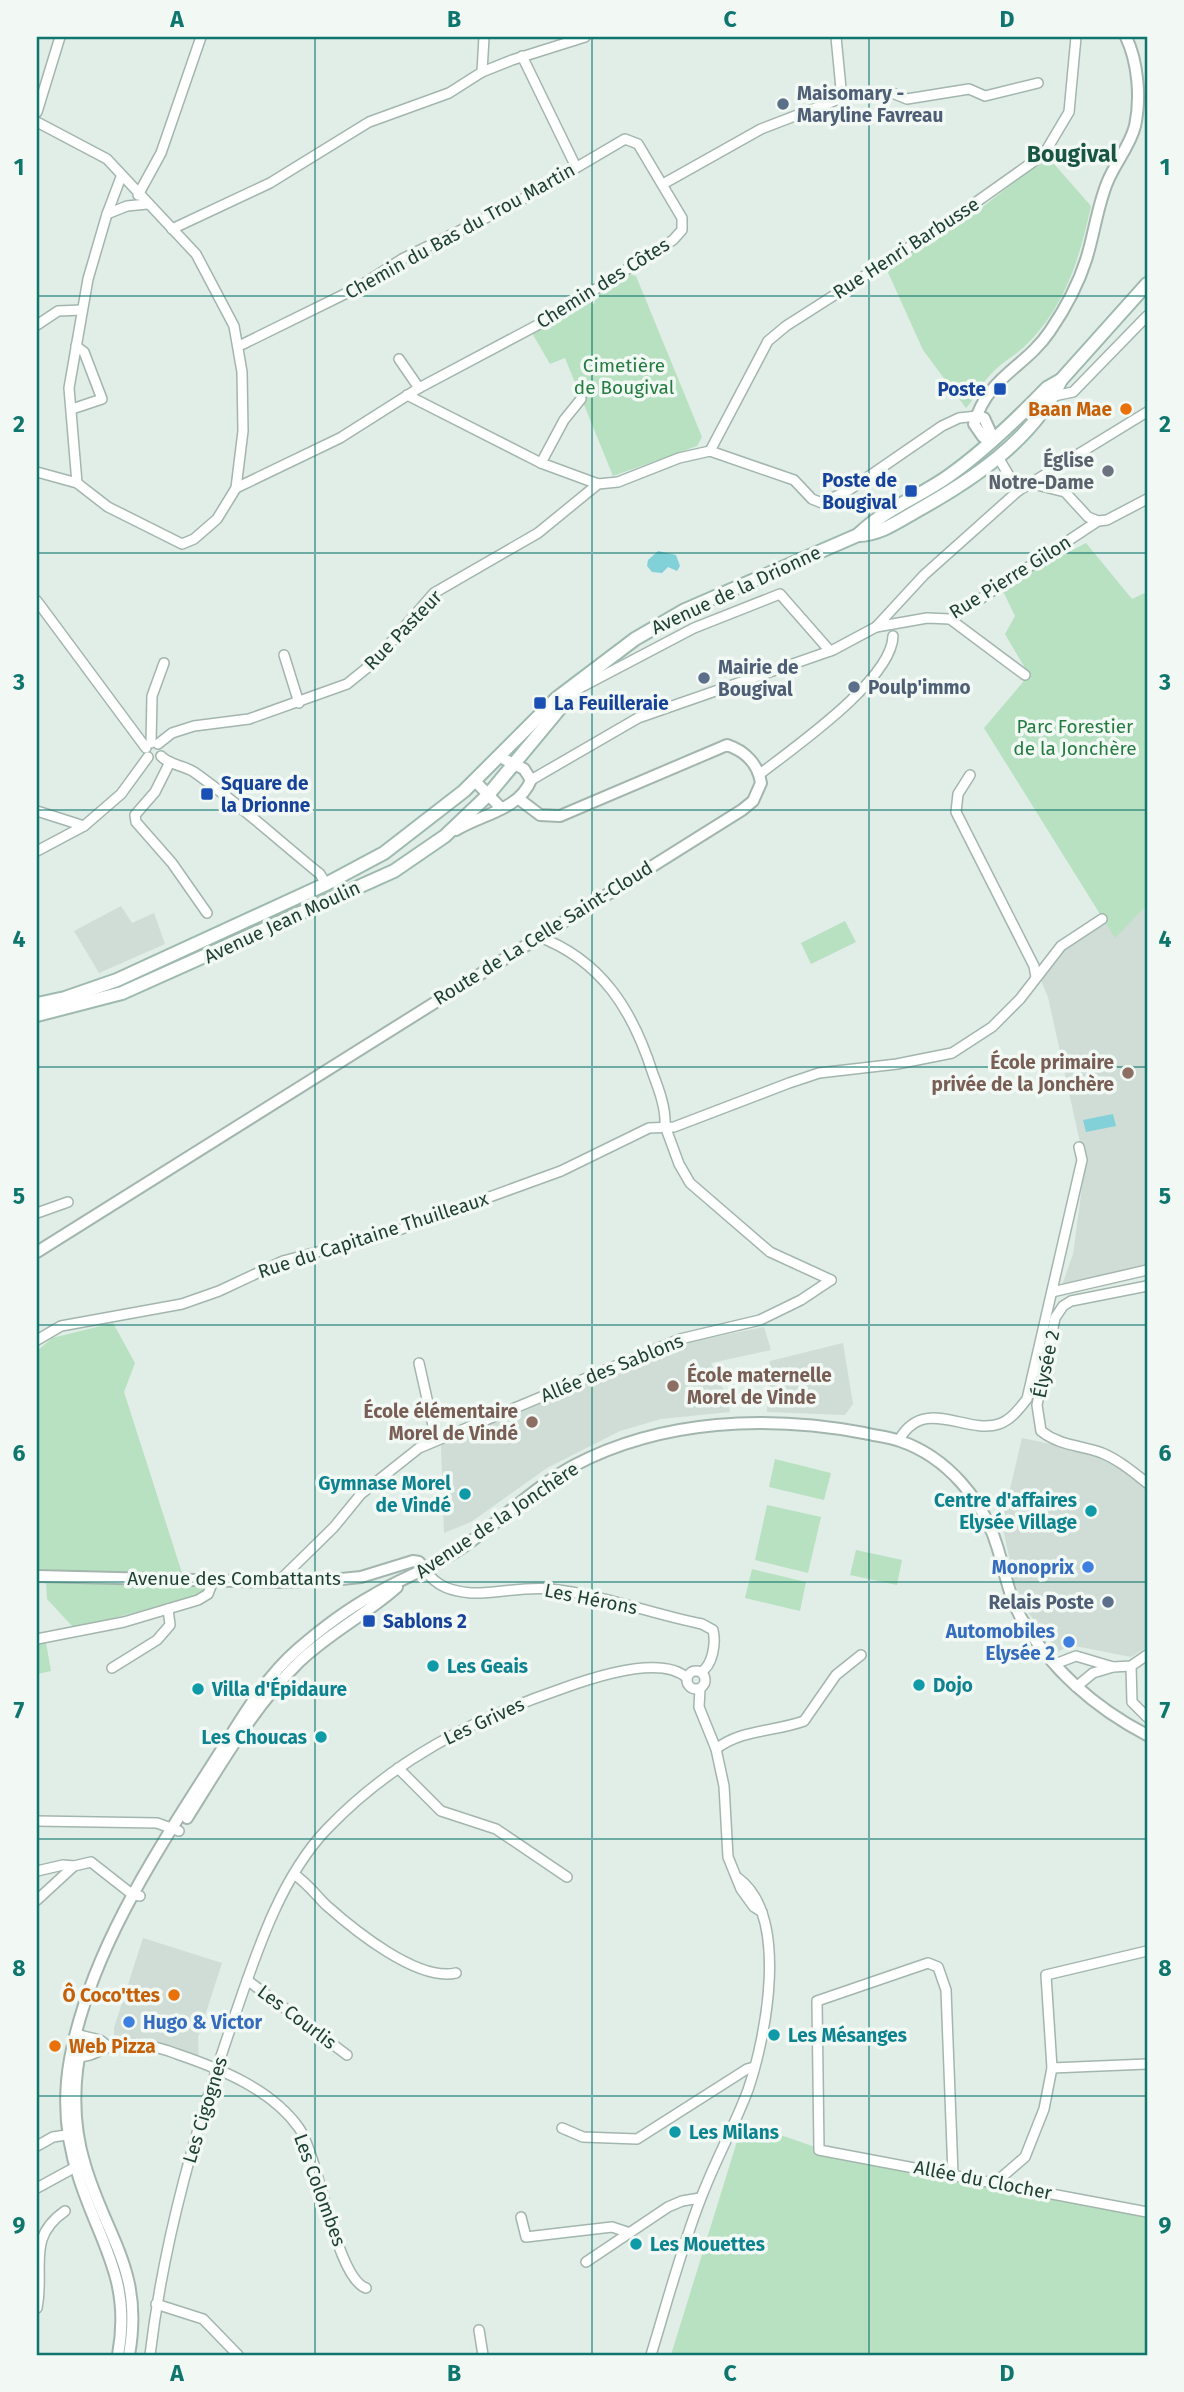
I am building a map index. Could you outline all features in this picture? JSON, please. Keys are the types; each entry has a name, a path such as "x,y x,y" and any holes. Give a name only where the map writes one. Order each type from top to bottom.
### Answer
{"main road":[{"name":"Avenue de la Drionne","path":"858,535 872,535 927,506 998,457 1054,396 1061,380 1147,284"},
{"name":"Avenue de la Drionne","path":"488,769 557,698 645,632 696,605 858,535 867,526 950,475 994,440 1047,388 1061,380"},
{"path":"994,440 998,457"},
{"name":"Avenue de la Drionne","path":"500,781 520,767 528,750 585,677"},
{"name":"Avenue Jean Moulin","path":"37,1004 65,998 117,980 326,884 384,853 488,769"},
{"name":"Avenue Jean Moulin","path":"37,1015 122,993 394,871 444,836 500,781"}],"street":[{"path":"37,112 60,37"},
{"path":"138,195 162,153 201,37"},
{"path":"482,72 484,37"},
{"path":"172,229 270,183 369,122 449,93 482,72 585,37"},
{"path":"836,37 842,99"},
{"name":"Rue Henri Barbusse","path":"713,448 768,341 786,326 944,225 1044,154 1069,112 1076,37"},
{"path":"977,416 991,387 1048,334 1063,311 1086,260 1108,181 1135,128 1137,83 1126,37"},
{"path":"522,57 576,167"},
{"path":"663,184 761,130 842,99 890,92 907,99 969,89 985,96 1038,83"},
{"path":"37,122 107,159 196,254 234,326 239,346 243,431 236,488 217,519 182,544 108,507 77,483 37,472"},
{"name":"Chemin du Bas du Trou Martin","path":"239,346 358,288 402,259 516,203 625,139 638,144 663,184"},
{"path":"77,483 69,388 82,310 107,214 121,177"},
{"name":"Chemin des Côtes","path":"236,488 340,438 407,394 547,320 673,240 682,230 682,218 663,184"},
{"path":"107,214 127,206 147,204"},
{"path":"37,325 58,312 82,310"},
{"path":"1054,396 1073,392 1147,316"},
{"path":"72,409 102,399 84,352 76,346"},
{"path":"399,359 419,388"},
{"path":"407,394 541,464 598,484"},
{"path":"541,464 564,420 581,399"},
{"path":"444,836 519,799 531,780 638,718 830,651 876,627 923,575 1018,491 1147,412"},
{"path":"713,448 794,480 812,499 822,503 849,490 942,426 959,418 984,418 990,426 994,440"},
{"name":"Rue Pasteur","path":"150,748 172,733 194,726 249,719 347,684 373,663 434,593 538,533 598,484 618,482 713,448"},
{"path":"998,457 1018,491"},
{"path":"1030,483 1065,492 1088,517 1098,521"},
{"name":"Rue Pierre Gilon","path":"876,627 927,618 950,619 1098,521 1107,520 1147,499"},
{"path":"574,691 694,628 780,594 788,599 830,651"},
{"path":"37,601 150,748 155,760 161,756 184,766 216,789 320,874 326,884"},
{"path":"950,619 1024,675"},
{"path":"640,658 645,632"},
{"path":"519,799 540,815 560,816 727,745 747,756 760,774 860,690 890,651 893,636"},
{"path":"284,655 299,703"},
{"path":"37,851 84,827 121,794 150,748 152,696 164,663"},
{"path":"500,757 520,767 531,780"},
{"path":"170,762 155,792 135,815 136,822 172,863 207,914"},
{"name":"Route de La Celle Saint-Cloud","path":"37,1252 537,936 742,810 759,792 760,774"},
{"path":"970,775 958,794 956,812 1034,966 1035,977"},
{"path":"475,781 501,808"},
{"path":"37,811 84,827"},
{"name":"Rue du Capitaine Thuilleaux","path":"37,1340 61,1326 169,1308 219,1291 283,1261 393,1232 543,1178 649,1128 674,1127 769,1089 819,1073 897,1064 952,1053 992,1027 1020,999 1061,946 1102,919"},
{"path":"537,936 580,959 607,982 626,1007 639,1032 656,1083 666,1116 665,1126"},
{"name":"Allée des Sablons","path":"278,1582 334,1527 360,1494 402,1459 436,1439 680,1339 760,1320 801,1300 831,1280 770,1252 690,1183 678,1164 665,1126"},
{"path":"899,1440 904,1430 926,1419 942,1416 987,1427 1000,1424 1027,1399 1082,1160 1079,1147"},
{"path":"37,1213 68,1202"},
{"path":"1052,1292 1147,1270"},
{"name":"Élysée 2","path":"1147,1286 1071,1301 1063,1306 1055,1318 1037,1405 1041,1431 1055,1442 1102,1453 1127,1467 1147,1483"},
{"path":"419,1363 436,1439"},
{"name":"Avenue de la Jonchère","path":"118,2355 122,2320 116,2273 80,2164 66,2109 80,2035 104,1955 240,1719 294,1652 377,1592 402,1583 463,1547 555,1477 603,1452 654,1434 731,1424 833,1427 899,1440 950,1471 978,1503 994,1537 1007,1587 1019,1614 1055,1664 1076,1687 1129,1726 1147,1735"},
{"name":"Avenue des Combattants","path":"37,1576 278,1582 361,1577 413,1561 419,1562 425,1570"},
{"name":"Les Hérons","path":"425,1570 432,1579 448,1590 474,1593 508,1588 552,1589 702,1624 713,1630 715,1639 709,1665 701,1672"},
{"path":"37,1639 124,1622 168,1609 204,1597 213,1587 214,1581"},
{"path":"112,1668 157,1640 170,1625 168,1609"},
{"path":"716,1749 728,1740 749,1733 804,1721 836,1675 861,1655"},
{"path":"1076,1687 1093,1673 1113,1667 1131,1666 1147,1655"},
{"path":"1055,1664 1076,1656 1113,1667"},
{"name":"Les Grives","path":"312,1848 371,1788 398,1768 454,1733 522,1702 575,1684 663,1666 675,1669 687,1678"},
{"path":"1131,1666 1132,1702 1147,1717"},
{"path":"651,2355 700,2198 747,2091 768,1993 767,1926 753,1893 738,1878 728,1857 727,1805 716,1749 699,1707 700,1689 705,1681 701,1672 691,1672 687,1678 690,1688 700,1689"},
{"path":"398,1768 441,1811 463,1821 496,1829 567,1878"},
{"path":"37,1821 157,1823 176,1830"},
{"name":"Les Cigognes","path":"150,2355 156,2304 195,2137 216,2070 249,1970 295,1875 312,1848"},
{"path":"37,1871 91,1862 137,1895"},
{"path":"37,1900 74,1866"},
{"path":"295,1875 340,1916 401,1960 428,1972 456,1973"},
{"path":"996,2182 1025,2157 1044,2109 1052,2068 1046,1975 1147,1951"},
{"name":"Allée du Clocher","path":"953,2174 946,1990 937,1967 928,1963 817,2001 820,2150 1147,2212"},
{"name":"Les Courlis","path":"247,1980 347,2055"},
{"name":"Les Colombes","path":"80,2035 100,2040 109,2047 156,2048 216,2070 261,2092 279,2107 302,2132 346,2260 356,2281 366,2288"},
{"name":"Les Colombes","path":"75,2056 100,2054 109,2047"},
{"path":"1052,2068 1147,2064"},
{"path":"562,2128 583,2137 637,2139 754,2067"},
{"path":"37,2146 53,2137 73,2134"},
{"path":"37,2188 80,2164"},
{"name":"Avenue de la Jonchère","path":"80,2164 130,2277 133,2314 129,2355"},
{"path":"586,2262 682,2201 700,2198"},
{"path":"37,2308 39,2246 51,2221 65,2211"},
{"path":"521,2217 526,2237 612,2227 630,2233"},
{"path":"156,2304 202,2319 238,2355"},
{"path":"480,2330 483,2355"}],"shaded area":[{"path":"1147,904 1147,1274 1060,1291 1073,1254 1085,1165 1048,997 1039,976 1059,949 1105,921"},
{"path":"121,906 132,923 154,913 165,944 99,973 74,931"},
{"path":"764,1327 771,1350 711,1363 727,1397 730,1412 661,1419 620,1431 547,1468 471,1522 444,1533 441,1445 675,1345"},
{"path":"843,1343 853,1404 845,1415 767,1412 770,1361"},
{"path":"1022,1438 1102,1455 1128,1470 1147,1487 1147,1647 1131,1657 1070,1645 1058,1652 1025,1608 1014,1581 1002,1523"},
{"path":"143,1938 222,1963 198,2037 199,2064 156,2048 114,2046 114,2028"}],"green space":[{"path":"1047,156 1091,206 1082,243 1070,279 1053,312 1025,346 992,373 966,408 923,350 886,268 965,221"},
{"name":"Cimetière de Bougival","path":"629,274 636,276 702,437 697,446 613,476 565,358 550,364 532,333 585,302 594,304 597,294"},
{"name":"Parc Forestier de la Jonchère","path":"1086,543 1132,599 1147,592 1147,905 1115,938 984,728 1029,675 1005,634 1015,616 1001,587"},
{"path":"845,921 856,942 811,964 801,943"},
{"path":"113,1323 135,1363 124,1392 182,1573 37,1570 37,1351 52,1338"},
{"path":"775,1459 831,1473 824,1500 769,1487"},
{"path":"767,1505 821,1517 808,1573 755,1560"},
{"path":"856,1550 902,1560 897,1585 850,1575"},
{"path":"752,1569 806,1582 800,1611 745,1598"},
{"path":"46,1582 204,1583 204,1593 73,1627 47,1599"},
{"path":"46,1643 51,1671 37,1674 37,1644"},
{"path":"743,2122 815,2147 828,2147 946,2177 1147,2216 1147,2355 671,2355"}],"water":[{"path":"658,551 676,555 680,566 677,571 668,567 662,573 652,572 647,566 648,560"},
{"path":"1113,1114 1116,1126 1086,1132 1083,1120"}],"place":[{"name":"Maisomary - Maryline Favreau","path":"783,104"},
{"name":"Poste","path":"1000,389"},
{"name":"Baan Mae","path":"1126,409"},
{"name":"Église Notre-Dame","path":"1108,471"},
{"name":"Poste de Bougival","path":"911,491"},
{"name":"Mairie de Bougival","path":"704,678"},
{"name":"Poulp'immo","path":"854,687"},
{"name":"La Feuilleraie","path":"540,703"},
{"name":"Square de la Drionne","path":"207,794"},
{"name":"École primaire privée de la Jonchère","path":"1128,1073"},
{"name":"École maternelle Morel de Vinde","path":"673,1386"},
{"name":"École élémentaire Morel de Vindé","path":"532,1422"},
{"name":"Gymnase Morel de Vindé","path":"465,1494"},
{"name":"Centre d'affaires Elysée Village","path":"1091,1511"},
{"name":"Monoprix","path":"1088,1567"},
{"name":"Relais Poste","path":"1108,1602"},
{"name":"Sablons 2","path":"369,1621"},
{"name":"Automobiles Elysée 2","path":"1069,1642"},
{"name":"Les Geais","path":"433,1666"},
{"name":"Dojo","path":"919,1685"},
{"name":"Villa d'Épidaure","path":"198,1689"},
{"name":"Les Choucas","path":"321,1737"},
{"name":"Ô Coco'ttes","path":"174,1995"},
{"name":"Hugo & Victor","path":"129,2022"},
{"name":"Les Mésanges","path":"774,2035"},
{"name":"Web Pizza","path":"55,2046"},
{"name":"Les Milans","path":"675,2132"},
{"name":"Les Mouettes","path":"636,2244"}],"district":[{"name":"Bougival","path":"1072,154"}]}
